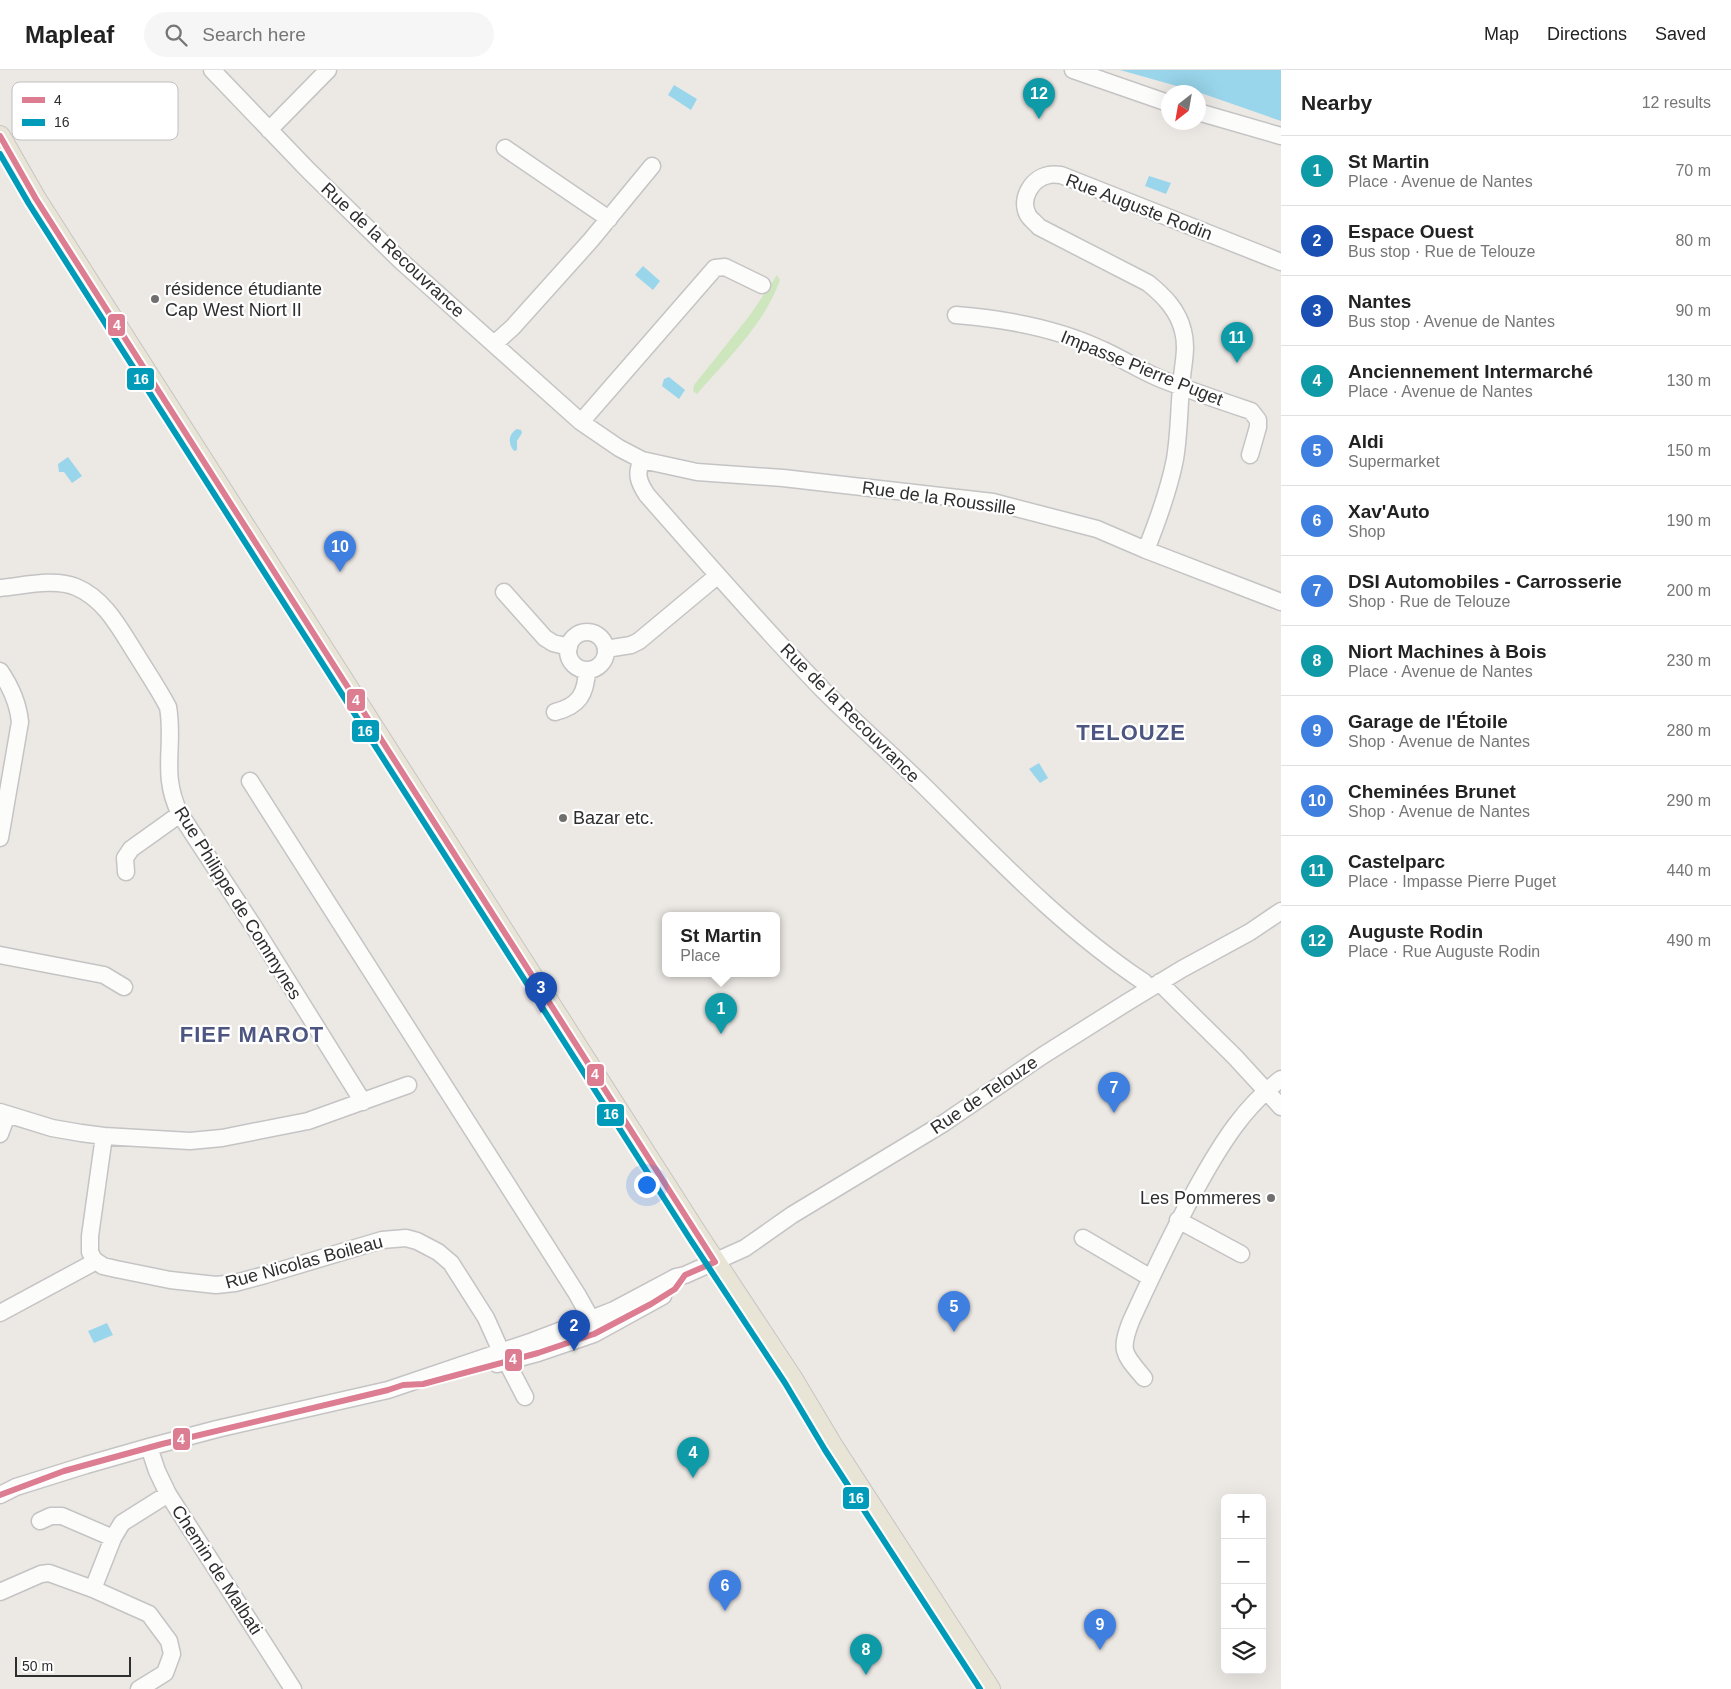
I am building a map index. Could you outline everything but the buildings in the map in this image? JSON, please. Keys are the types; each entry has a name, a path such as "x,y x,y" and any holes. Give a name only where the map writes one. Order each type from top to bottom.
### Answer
{"main road":[{"path":"0,136 5,157 134,353 990,1689"}],"street":[{"name":"Rue de la Recouvrance","path":"212,70 269,130 401,261 581,422 642,460 638,473 642,487 717,576 824,692 917,779 1039,899 1070,926 1144,982 1155,985 1266,1090 1281,1107"},
{"path":"269,130 328,70"},
{"path":"1073,70 1161,101"},
{"path":"1206,114 1281,136"},
{"path":"505,148 610,219"},
{"path":"494,344 514,327 610,219 652,166"},
{"name":"Rue Auguste Rodin","path":"1146,550 1158,520 1175,459 1185,345 1184,332 1172,306 1148,282 1039,227 1028,215 1027,192 1037,181 1049,175 1061,175 1281,262"},
{"path":"581,422 715,268 726,267 762,285"},
{"name":"Impasse Pierre Puget","path":"956,315 999,319 1058,332 1091,344 1142,371 1251,412 1258,420 1258,426 1250,455"},
{"name":"Rue de la Roussille","path":"642,460 697,472 782,478 993,502 1097,529 1281,602"},
{"path":"606,649 631,645 639,641 717,576"},
{"name":"Rue Philippe de Commynes","path":"0,588 47,584 62,584 75,587 89,595 107,611 116,623 168,707 170,719 168,777 174,801 180,814 363,1102"},
{"path":"504,592 545,638 553,643 569,647"},
{"path":"591,633 601,639 606,649 603,661 599,666 587,670 576,667 572,663 568,652 574,637 579,634 591,633"},
{"path":"555,712 566,709 580,697 586,687 587,670"},
{"path":"0,671 14,695 19,708 20,722 6,764 0,838"},
{"path":"250,781 577,1294 591,1319"},
{"path":"126,872 125,858 131,849 180,814"},
{"name":"Rue de Telouze","path":"0,1494 16,1487 77,1468 217,1429 388,1390 402,1385 423,1384 502,1351 622,1306 676,1277 685,1276 745,1248 809,1205 944,1123 1042,1056 1155,985 1250,932 1281,911"},
{"path":"0,956 104,975 124,987"},
{"path":"1144,1378 1128,1358 1123,1347 1125,1335 1151,1278 1178,1220 1230,1134 1248,1108 1266,1090 1281,1079"},
{"path":"0,1134 3,1114 52,1128 104,1136 190,1141 222,1138 308,1122 408,1085"},
{"path":"0,1313 89,1265 94,1260 90,1252 90,1236 104,1136"},
{"path":"1178,1220 1241,1254"},
{"name":"Rue Nicolas Boileau","path":"94,1260 103,1266 116,1269 170,1280 216,1285 235,1283 265,1275 382,1240 406,1238 426,1245 451,1263 486,1318 525,1397"},
{"path":"1083,1238 1151,1278"},
{"name":"Rue de Telouze","path":"502,1351 538,1353 594,1334 675,1289 685,1276"},
{"name":"Chemin de Malbati","path":"149,1447 157,1471 168,1494 293,1689"},
{"path":"94,1589 118,1528 127,1519 168,1494"},
{"path":"40,1521 51,1516 62,1516 113,1538"},
{"path":"0,1592 40,1574 49,1573 94,1589 149,1614 169,1641 172,1654 165,1673 139,1689"}],"green space":[{"path":"777,275 780,280 755,327 697,394 693,391 694,385 750,315"}],"water":[{"path":"1120,70 1281,70 1281,121 1206,95 1206,85 1173,85"},
{"path":"674,85 697,99 691,110 668,95"},
{"path":"1149,176 1171,183 1166,194 1145,186"},
{"path":"643,266 660,281 653,290 635,275"},
{"path":"669,377 685,390 679,399 662,386 664,379"},
{"path":"517,429 521,430 522,433 517,441 517,450 514,451 510,439"},
{"path":"68,457 82,476 72,483 64,472 59,472 58,464"},
{"path":"1039,763 1048,778 1040,783 1029,769"},
{"path":"107,1323 113,1335 94,1343 88,1331"}],"transit line":[{"name":"4","path":"0,136 36,199 715,1262"},
{"name":"16","path":"0,154 29,204 690,1239 785,1383 825,1450 980,1689"},
{"name":"4","path":"0,1495 64,1471 162,1444 403,1385 423,1384 538,1353 594,1334 675,1289 685,1275 715,1262"}],"place":[{"name":"Auguste Rodin","path":"1039,119"},
{"name":"résidence étudiante Cap West Niort II","path":"155,299"},
{"name":"Castelparc","path":"1237,363"},
{"name":"Cheminées Brunet","path":"340,572"},
{"name":"Bazar etc.","path":"563,818"},
{"name":"Nantes","path":"541,1013"},
{"name":"St Martin","path":"721,1034"},
{"name":"DSI Automobiles - Carrosserie","path":"1114,1113"},
{"name":"Les Pommeres","path":"1271,1198"},
{"name":"Aldi","path":"954,1332"},
{"name":"Espace Ouest","path":"574,1351"},
{"name":"Anciennement Intermarché","path":"693,1478"},
{"name":"Xav'Auto","path":"725,1611"},
{"name":"Garage de l'Étoile","path":"1100,1650"},
{"name":"Niort Machines à Bois","path":"866,1675"}],"district":[{"name":"TELOUZE","path":"1131,732"},
{"name":"FIEF MAROT","path":"252,1034"}]}
